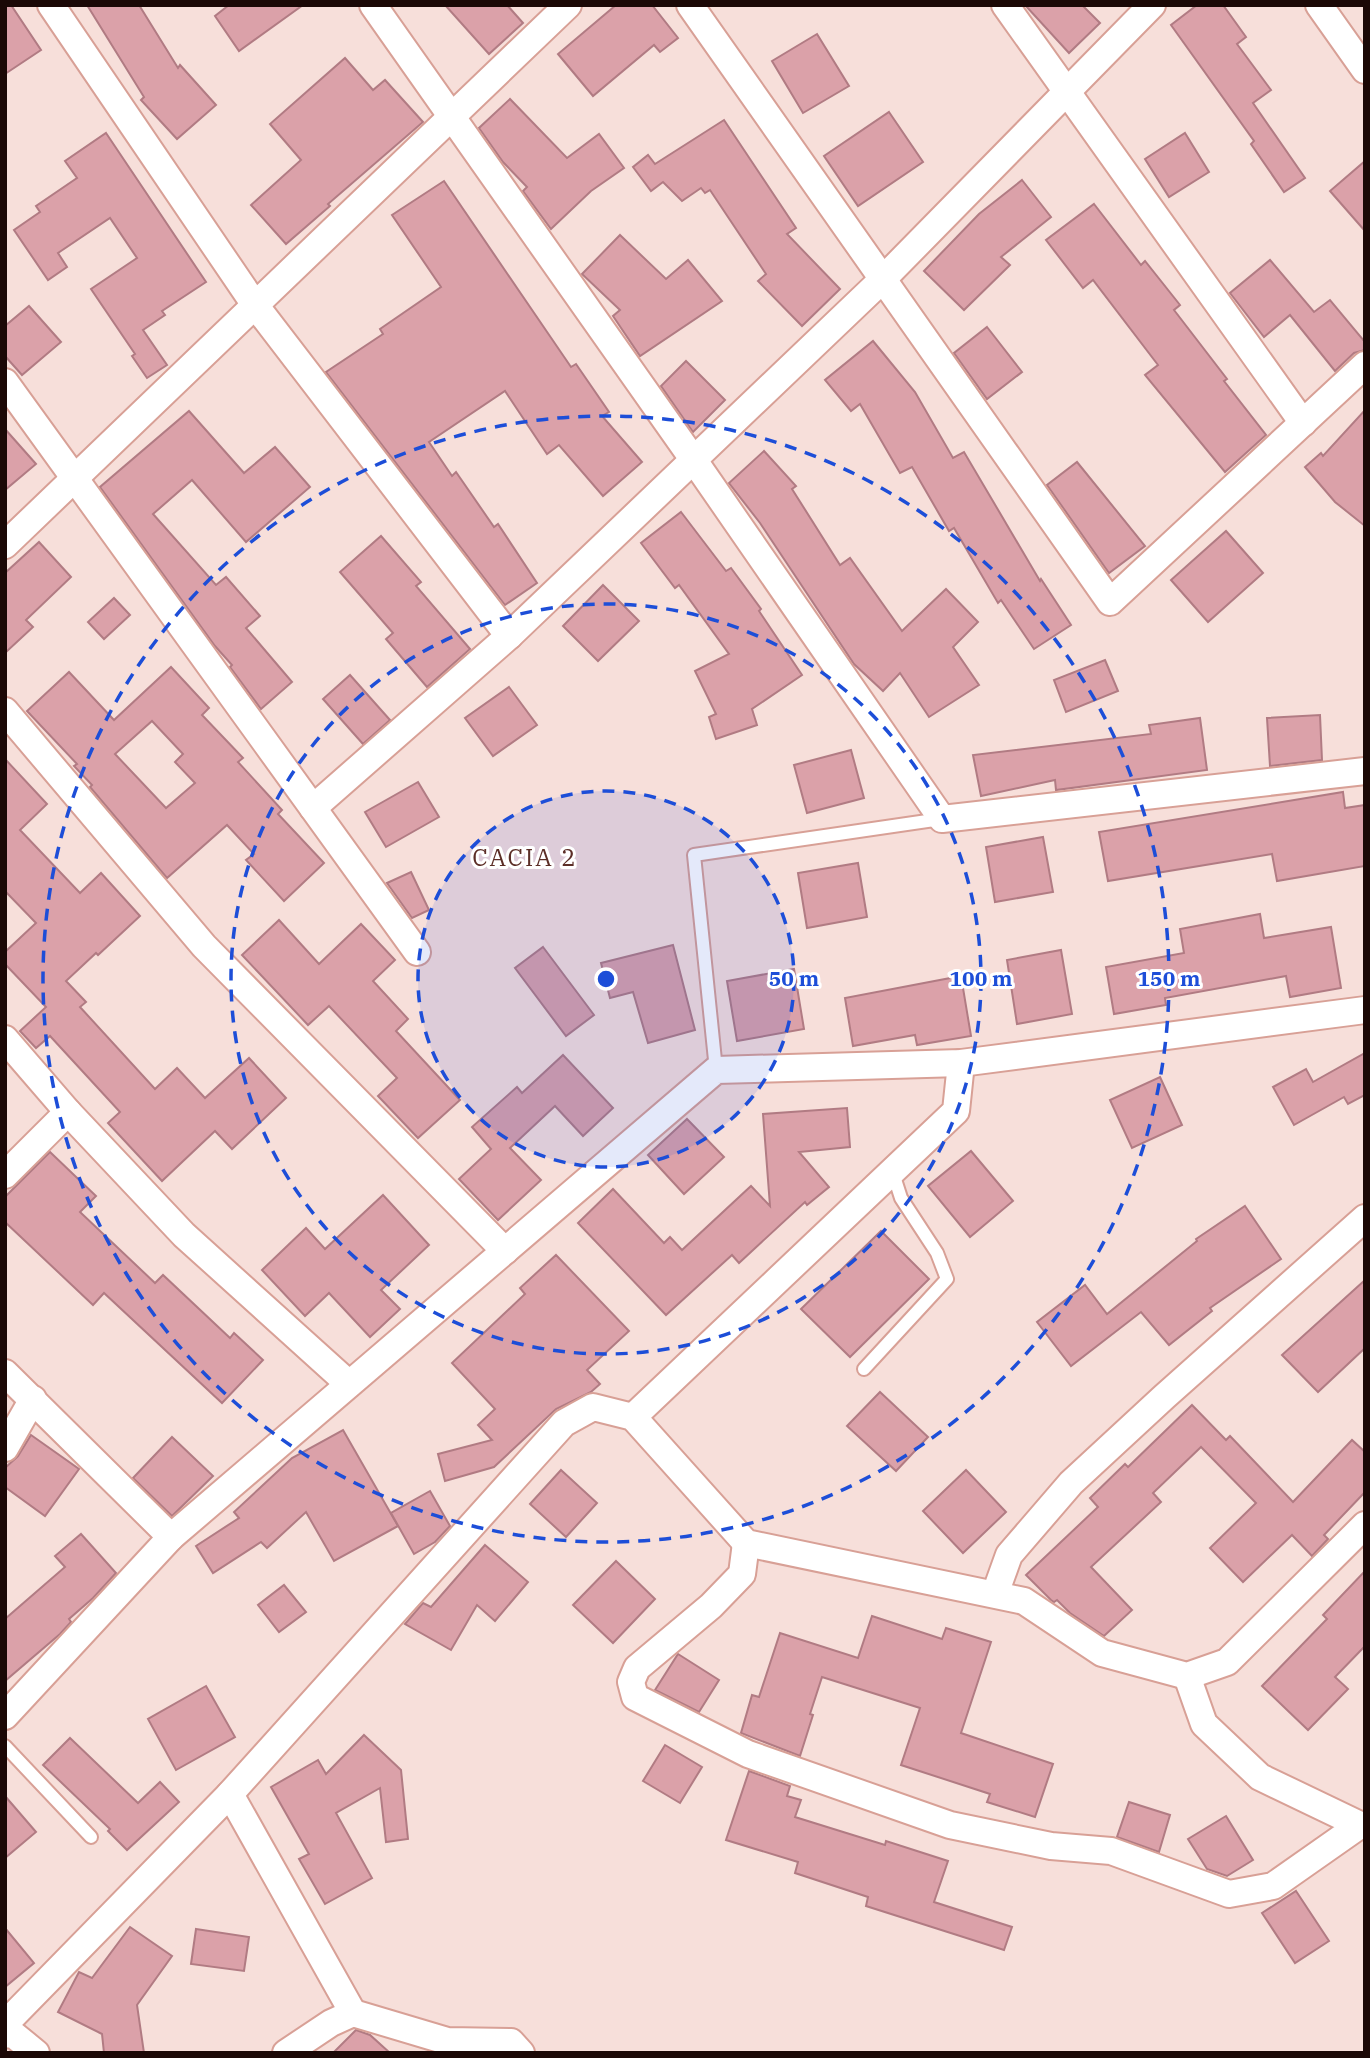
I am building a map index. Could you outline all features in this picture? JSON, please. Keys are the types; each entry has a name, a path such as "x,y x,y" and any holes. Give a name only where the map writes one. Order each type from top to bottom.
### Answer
{"street":[{"path":"51,5 255,305 509,636"},
{"path":"373,5 693,459 942,819 1365,771"},
{"path":"5,545 568,5"},
{"path":"690,5 1110,602 1365,365"},
{"path":"1005,5 1303,423"},
{"path":"313,808 509,636 883,279 1152,5"},
{"path":"1319,5 1365,70"},
{"path":"5,382 417,952"},
{"path":"5,711 204,946 505,1251"},
{"path":"5,1716 172,1537 716,1070 961,1063 1365,1010"},
{"path":"5,1039 68,1112 184,1235 349,1384"},
{"path":"633,1416 956,1111 961,1063"},
{"path":"5,1175 68,1112"},
{"path":"995,1594 1009,1555 1071,1483 1365,1218"},
{"path":"5,1373 172,1537"},
{"path":"5,1448 33,1399"},
{"path":"5,2024 230,1794 564,1423 593,1407 633,1416 746,1543 1024,1601 1102,1653 1188,1676 1227,1662 1365,1525"},
{"path":"746,1543 742,1574 711,1606 637,1668 631,1682 635,1697 748,1754 950,1825 1051,1846 1111,1851 1229,1894 1273,1886 1360,1825 1260,1777 1204,1724 1188,1676"},
{"path":"230,1794 354,2013"},
{"path":"286,2053 331,2023 354,2013 447,2041 511,2042 522,2053"},
{"path":"5,2034 14,2035 36,2053"}],"lane":[{"path":"716,1070 694,855 942,819"},
{"path":"864,1369 947,1279 937,1253 901,1198 892,1169"},
{"path":"5,1746 91,1837"}],"building":[{"path":"5,5 11,5 41,50 5,74"},
{"path":"87,5 139,5 178,68 180,65 216,105 177,139 141,100 144,97"},
{"path":"229,5 303,5 239,51 215,16"},
{"path":"445,5 507,5 523,23 489,54"},
{"path":"616,5 652,5 678,38 660,52 654,45 593,96 558,54"},
{"path":"1025,5 1082,5 1100,23 1069,53"},
{"path":"1197,5 1223,5 1246,37 1237,44 1271,90 1253,103 1305,178 1284,192 1251,144 1254,141 1171,25"},
{"path":"817,34 849,86 803,113 772,61"},
{"path":"345,58 373,90 385,80 423,122 286,244 251,205 301,160 270,124"},
{"path":"510,99 567,158 599,134 624,168 591,191 551,229 523,191 527,187 503,162 479,128"},
{"path":"889,112 923,162 858,206 824,156"},
{"path":"724,120 796,228 787,234 840,289 802,326 758,281 766,274 710,190 705,193 701,188 682,201 663,182 651,191 633,167 648,155 655,164"},
{"path":"106,133 206,282 162,311 165,315 143,330 167,365 147,378 132,356 135,354 91,289 137,258 110,218 58,253 67,267 48,280 14,230 40,212 36,206 77,178 65,161"},
{"path":"1185,133 1209,172 1169,197 1145,159"},
{"path":"1365,161 1365,231 1330,191"},
{"path":"1022,180 1051,217 1001,257 1010,265 964,310 924,271 979,214"},
{"path":"444,181 571,367 576,364 609,412 602,416 642,462 603,496 559,445 547,454 505,391 429,442 452,476 456,472 494,527 498,524 537,583 505,605 326,372 383,334 380,329 441,287 392,215"},
{"path":"1094,204 1141,265 1145,261 1180,305 1174,310 1266,435 1225,472 1145,375 1158,365 1093,280 1083,288 1046,240"},
{"path":"620,235 666,279 688,260 722,301 640,356 613,316 620,310 582,274"},
{"path":"1270,260 1314,312 1330,300 1365,342 1365,350 1354,353 1335,371 1290,315 1264,337 1230,293"},
{"path":"29,306 61,342 22,375 5,356 5,326"},
{"path":"987,327 1022,372 987,399 954,353"},
{"path":"873,341 915,392 953,458 964,452 1040,581 1041,579 1071,625 1034,649 1001,600 998,603 954,528 949,531 912,467 900,473 860,404 851,411 825,380"},
{"path":"686,361 725,400 693,432 661,386"},
{"path":"1365,410 1365,526 1335,502 1305,467 1321,453 1323,456"},
{"path":"189,411 244,473 275,447 310,487 246,542 192,480 153,514 216,585 226,577 260,616 246,628 292,682 261,709 230,667 232,665 215,646 100,487"},
{"path":"5,429 36,464 5,490"},
{"path":"764,451 796,486 792,489 840,565 850,558 902,631 946,589 978,622 953,647 979,685 929,717 900,673 883,691 854,664 760,523 729,483"},
{"path":"1077,462 1145,546 1109,573 1047,485"},
{"path":"681,512 726,571 731,568 761,609 759,611 802,675 752,709 757,725 716,739 709,717 716,714 695,671 729,654 679,585 675,588 641,543"},
{"path":"1226,531 1263,573 1208,622 1171,580"},
{"path":"381,536 421,582 416,586 470,649 427,687 386,639 393,633 340,572"},
{"path":"39,542 71,577 26,620 33,627 5,653 5,573"},
{"path":"603,585 639,621 598,661 563,626"},
{"path":"114,598 130,615 104,639 88,622"},
{"path":"1105,660 1118,691 1066,712 1054,680"},
{"path":"171,667 209,708 202,715 243,758 238,762 282,810 278,814 324,863 284,901 246,860 254,854 227,825 167,878 90,787 92,785 74,766 77,764 27,711 69,672 114,720","holes":["152,721 183,754 175,762 195,783 166,808 115,754"]},
{"path":"350,675 390,720 363,744 323,699"},
{"path":"509,687 537,725 493,756 465,718"},
{"path":"1320,715 1322,760 1270,766 1267,718"},
{"path":"1200,718 1207,770 1056,790 1055,780 981,796 973,755 1151,734 1149,725"},
{"path":"851,750 864,798 807,813 794,765"},
{"path":"5,759 47,804 20,830 80,893 101,873 140,916 66,981 86,1002 80,1007 155,1089 177,1068 205,1098 249,1058 286,1098 232,1149 215,1131 162,1181 108,1123 120,1112 50,1036 36,1048 20,1031 46,1007 5,964 5,952 36,923 5,891"},
{"path":"418,782 439,817 386,847 365,812"},
{"path":"1343,792 1345,808 1365,805 1365,866 1277,881 1272,854 1108,881 1099,832"},
{"path":"1043,837 1053,892 995,902 986,847"},
{"path":"858,863 867,917 807,928 798,873"},
{"path":"411,872 429,910 412,918 387,883"},
{"path":"1260,914 1264,938 1331,927 1341,988 1290,997 1286,976 1165,998 1166,1005 1114,1014 1106,967 1184,953 1180,929"},
{"path":"279,920 319,964 361,924 395,960 373,981 408,1019 396,1031 460,1100 418,1138 378,1096 397,1078 329,1006 308,1025 242,955"},
{"path":"673,945 695,1030 648,1043 633,992 610,998 601,963"},
{"path":"543,947 594,1015 566,1036 515,968"},
{"path":"1061,950 1072,1014 1017,1024 1007,960"},
{"path":"794,969 804,1029 737,1041 727,981"},
{"path":"961,976 971,1036 917,1045 915,1035 853,1046 845,998"},
{"path":"1365,1053 1365,1095 1348,1104 1344,1097 1294,1125 1273,1087 1306,1069 1313,1082"},
{"path":"563,1055 613,1108 583,1136 555,1106 510,1148 541,1180 498,1220 459,1179 491,1149 472,1127 517,1087 522,1093"},
{"path":"1160,1077 1182,1125 1132,1148 1110,1100"},
{"path":"847,1108 850,1147 799,1152 829,1187 807,1205 805,1202 739,1263 732,1255 666,1315 578,1223 613,1189 664,1243 670,1237 682,1250 751,1186 770,1206 763,1114"},
{"path":"687,1119 724,1157 684,1194 648,1155"},
{"path":"971,1151 1013,1201 970,1237 928,1186"},
{"path":"50,1152 96,1196 80,1212 155,1283 163,1275 230,1338 234,1333 263,1360 222,1403 104,1293 93,1305 5,1222 5,1197"},
{"path":"383,1195 429,1245 381,1290 400,1309 370,1337 329,1293 305,1316 262,1270 306,1228 325,1249"},
{"path":"1245,1206 1281,1259 1210,1308 1212,1311 1169,1345 1141,1312 1071,1366 1037,1322 1085,1285 1107,1314 1197,1241 1196,1239"},
{"path":"881,1231 929,1279 850,1357 801,1309"},
{"path":"556,1255 629,1331 587,1370 600,1384 591,1392 556,1409 494,1467 445,1481 438,1454 492,1440 478,1425 495,1409 452,1363 525,1294 520,1288"},
{"path":"1365,1280 1365,1348 1318,1392 1282,1355"},
{"path":"880,1392 928,1437 896,1471 847,1426"},
{"path":"1192,1405 1226,1440 1230,1436 1293,1502 1352,1440 1365,1452 1365,1492 1324,1535 1328,1539 1312,1556 1292,1535 1243,1582 1210,1548 1256,1503 1201,1447 1153,1493 1161,1502 1091,1567 1132,1610 1104,1636 1070,1613 1057,1600 1051,1600 1026,1575 1098,1507 1090,1498 1125,1464 1128,1467"},
{"path":"343,1430 398,1526 334,1561 306,1512 267,1548 261,1542 213,1573 196,1546 239,1518 234,1512 292,1458"},
{"path":"31,1435 79,1469 45,1516 5,1487 5,1468 18,1456"},
{"path":"172,1437 213,1476 172,1516 133,1478"},
{"path":"561,1470 597,1503 566,1537 530,1504"},
{"path":"966,1470 1006,1512 963,1553 923,1511"},
{"path":"430,1491 450,1526 435,1542 414,1554 391,1513"},
{"path":"81,1534 116,1573 69,1619 71,1622 60,1634 5,1681 5,1619 65,1567 55,1556"},
{"path":"485,1545 528,1582 495,1621 477,1605 451,1650 405,1624 423,1603 431,1607"},
{"path":"616,1561 655,1599 613,1643 573,1605"},
{"path":"1365,1571 1365,1646 1335,1677 1348,1689 1308,1730 1262,1686 1327,1619 1323,1615"},
{"path":"284,1585 306,1612 279,1632 258,1605"},
{"path":"872,1616 942,1639 946,1628 991,1642 961,1733 1053,1764 1035,1817 987,1802 990,1794 901,1765 920,1708 822,1677 800,1756 741,1733 752,1695 759,1697 780,1633 858,1658"},
{"path":"678,1654 719,1680 699,1712 655,1690"},
{"path":"206,1686 235,1737 176,1770 148,1719"},
{"path":"364,1735 401,1770 408,1839 386,1842 380,1788 336,1813 372,1878 325,1904 299,1859 309,1854 271,1787 318,1760 326,1774"},
{"path":"70,1738 138,1803 160,1782 179,1802 127,1850 108,1831 110,1829 43,1765"},
{"path":"665,1745 702,1767 680,1803 643,1781"},
{"path":"749,1771 790,1786 787,1796 801,1800 795,1817 948,1861 934,1902 1012,1927 1004,1950 866,1906 868,1897 795,1873 798,1862 726,1840"},
{"path":"5,1796 36,1832 5,1858"},
{"path":"1129,1802 1170,1815 1159,1852 1117,1837"},
{"path":"1226,1816 1253,1860 1227,1876 1207,1869 1188,1839"},
{"path":"1296,1891 1329,1941 1295,1963 1262,1913"},
{"path":"130,1927 172,1956 137,2005 144,2053 104,2053 102,2034 58,2012 79,1972 92,1978"},
{"path":"5,1928 34,1963 5,1987"},
{"path":"196,1929 249,1937 244,1971 191,1964"},
{"path":"356,2030 370,2035 390,2053 333,2053"}],"district":[{"name":"CACIA 2","path":"525,857"}]}
